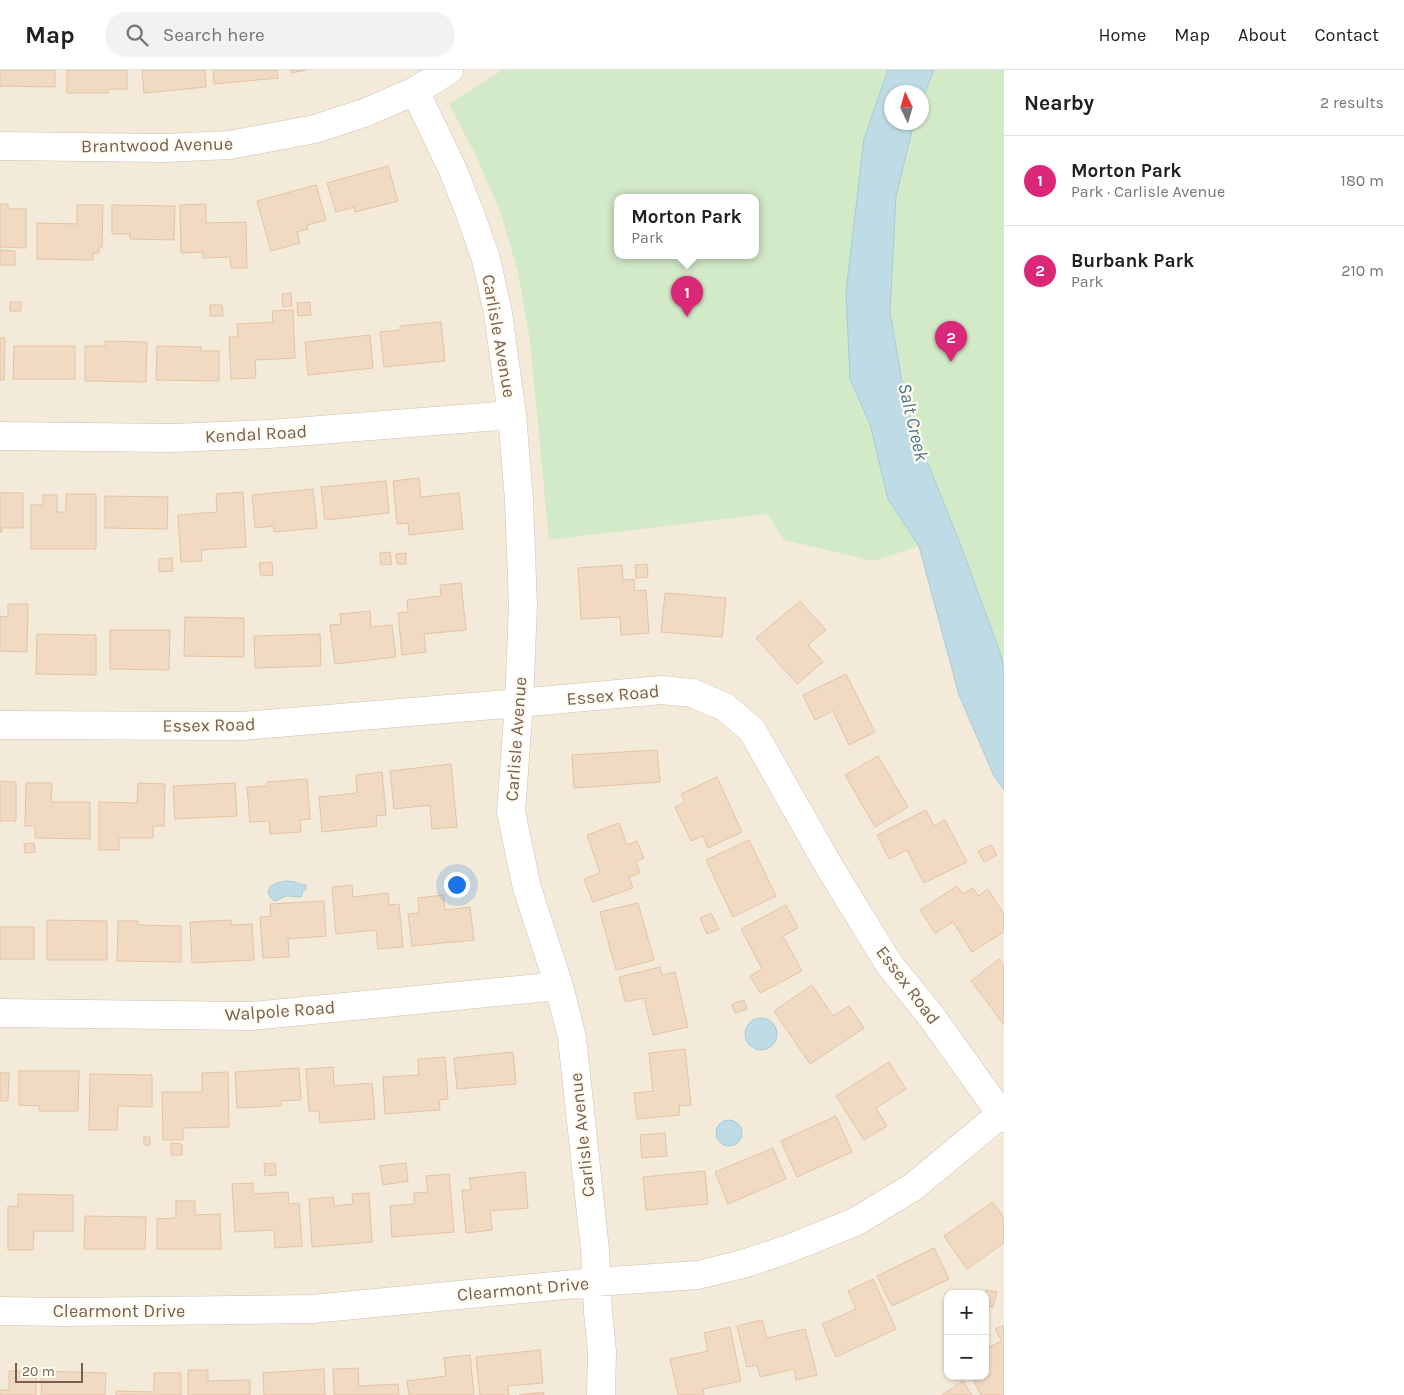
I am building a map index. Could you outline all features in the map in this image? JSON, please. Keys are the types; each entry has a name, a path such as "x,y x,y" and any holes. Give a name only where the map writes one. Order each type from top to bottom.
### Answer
{"street":[{"name":"Brantwood Avenue","path":"0,146 164,148 230,145 315,129 415,92 449,70"},
{"name":"Carlisle Avenue","path":"415,92 452,168 468,208 486,259 498,313 512,415 519,500 523,605 519,703 511,812 526,888 559,986 572,1038 595,1250 602,1351 601,1395"},
{"name":"Kendal Road","path":"0,436 173,438 269,434 512,415"},
{"name":"Essex Road","path":"0,725 242,726 661,690 692,693 725,707 752,730 830,868 889,964 931,1016 1002,1116"},
{"name":"Walpole Road","path":"0,1013 252,1016 559,986"},
{"name":"Clearmont Drive","path":"0,1311 312,1309 698,1274 743,1264 855,1222 913,1187 1002,1116"}],"shaded area":[{"path":"0,70 502,70 450,104 476,156 501,214 518,273 530,342 540,439 888,499 919,546 959,695 994,776 1004,790 1004,1395 0,1395"}],"green space":[{"path":"502,70 888,70 864,139 850,379 870,424 888,499 919,546 873,561 784,540 767,514 549,540 530,342 518,273 501,214 476,156 449,104"},
{"path":"934,70 1004,70 1004,672 1001,654 961,546 907,411 890,312 896,196 912,130 929,130 928,85"}],"water":[{"path":"888,70 934,70 928,85 884,85 884,130 912,130 896,196 890,312 907,411 961,546 1001,655 1004,672 1004,790 994,776 959,695 919,546 888,499 870,424 850,379 846,292 864,139"},
{"path":"286,881 306,885 306,889 301,897 285,896 275,901 273,900 268,893 270,887"},
{"path":"761,1018 767,1019 772,1023 776,1028 776,1040 772,1045 767,1049 761,1050 755,1049 750,1045 746,1040 745,1034 746,1028 750,1023 755,1019"},
{"path":"729,1120 738,1124 742,1133 738,1142 729,1146 720,1142 716,1133 720,1124"}],"building":[{"path":"0,70 55,70 55,87 0,86"},
{"path":"67,70 127,70 127,89 108,89 108,93 67,93"},
{"path":"142,70 205,70 206,87 144,93"},
{"path":"213,70 277,70 278,78 214,84"},
{"path":"291,70 306,70 292,73"},
{"path":"388,166 398,201 355,212 354,207 336,212 327,183"},
{"path":"316,185 326,220 307,225 308,229 297,232 300,243 271,251 257,201"},
{"path":"0,204 8,204 8,209 26,209 26,248 0,247"},
{"path":"206,204 206,223 246,222 247,268 231,268 230,257 203,258 203,252 181,253 180,205"},
{"path":"77,205 103,205 102,247 99,247 99,253 93,253 93,260 37,259 37,223 77,224"},
{"path":"112,205 175,206 174,240 130,239 130,234 112,234"},
{"path":"0,250 15,251 15,265 0,265"},
{"path":"291,293 292,306 283,307 282,294"},
{"path":"10,302 21,302 21,311 10,311"},
{"path":"310,302 311,315 298,316 297,303"},
{"path":"210,305 222,305 223,316 210,316"},
{"path":"293,310 295,358 255,360 256,378 231,379 229,337 238,337 237,324 273,322 272,311"},
{"path":"441,322 445,361 384,367 380,332 400,330 400,326"},
{"path":"370,335 373,368 308,375 305,342"},
{"path":"0,338 5,338 4,380 0,380"},
{"path":"105,341 147,342 146,382 85,381 85,346 105,346"},
{"path":"14,346 75,346 75,379 13,379"},
{"path":"157,346 201,347 201,351 219,351 219,381 156,380"},
{"path":"419,478 421,497 459,493 463,529 409,535 408,523 397,524 393,481"},
{"path":"386,481 389,513 325,520 321,487"},
{"path":"313,489 317,528 274,532 274,526 255,528 252,495"},
{"path":"243,492 246,547 201,550 202,561 181,562 178,515 217,512 216,494"},
{"path":"0,493 23,493 23,528 2,528 2,532 0,532"},
{"path":"66,494 96,494 96,549 31,549 31,505 43,505 43,495 57,495 57,512 66,512"},
{"path":"105,496 168,497 167,529 105,528"},
{"path":"390,552 392,564 381,565 380,553"},
{"path":"406,553 406,564 397,564 396,554"},
{"path":"172,558 173,571 159,572 159,559"},
{"path":"272,562 273,575 261,576 259,563"},
{"path":"647,564 648,577 636,578 635,565"},
{"path":"622,565 623,580 634,579 635,591 646,590 649,633 621,635 620,617 581,619 578,568"},
{"path":"461,583 466,630 424,634 426,652 402,655 398,613 408,612 407,600 441,596 440,585"},
{"path":"665,593 726,598 722,637 661,632"},
{"path":"800,601 826,630 808,645 823,662 797,684 756,638"},
{"path":"8,604 28,604 27,652 0,651 0,616 8,617"},
{"path":"370,611 371,627 392,625 396,657 335,664 330,625 341,624 340,614"},
{"path":"185,617 244,618 244,657 184,656"},
{"path":"110,630 170,630 169,670 110,669"},
{"path":"37,634 96,635 96,675 36,674"},
{"path":"320,634 321,666 255,668 254,636"},
{"path":"846,674 875,732 849,745 833,711 815,720 803,695"},
{"path":"657,750 660,782 574,788 572,755"},
{"path":"878,756 908,807 875,827 845,775"},
{"path":"451,764 457,827 432,829 430,805 394,809 390,771"},
{"path":"382,772 386,815 376,816 377,826 322,832 319,797 357,793 356,775"},
{"path":"717,777 742,832 708,848 703,836 691,841 675,807 685,802 681,794"},
{"path":"307,779 310,819 300,820 301,832 270,834 269,821 250,822 247,787 267,786 267,782"},
{"path":"0,781 16,782 16,821 0,821"},
{"path":"26,783 52,783 51,802 90,802 90,839 35,838 35,826 25,826"},
{"path":"138,783 165,784 164,826 153,826 153,838 119,838 119,850 99,850 99,802 137,803"},
{"path":"235,783 237,816 175,819 173,786"},
{"path":"926,810 934,826 945,820 967,862 924,883 907,850 889,859 877,835"},
{"path":"619,823 627,845 637,841 644,858 636,861 640,873 629,877 633,888 593,902 584,879 600,873 587,835"},
{"path":"749,840 776,896 733,917 706,860"},
{"path":"34,843 35,852 25,853 24,844"},
{"path":"991,845 997,855 984,862 978,851"},
{"path":"352,885 353,897 388,893 389,905 399,904 403,947 378,949 376,930 336,934 332,887"},
{"path":"957,886 963,894 973,888 978,896 988,889 1004,914 1004,932 972,952 953,922 935,933 920,910"},
{"path":"443,895 445,910 470,907 474,940 412,946 408,914 419,913 418,898"},
{"path":"324,901 326,936 288,939 289,957 263,958 260,917 271,916 270,904"},
{"path":"638,903 654,960 616,970 600,912"},
{"path":"786,905 798,928 783,936 802,971 760,993 750,976 762,969 741,929"},
{"path":"711,913 719,929 707,934 700,918"},
{"path":"47,920 107,921 107,960 47,960"},
{"path":"231,920 231,925 252,924 254,960 192,963 190,922"},
{"path":"118,921 138,921 138,925 181,926 181,962 117,961"},
{"path":"0,927 34,927 34,959 0,959"},
{"path":"999,959 1004,965 1004,1025 971,981"},
{"path":"660,967 662,975 675,972 688,1027 653,1035 644,998 625,1002 619,977"},
{"path":"812,985 833,1016 849,1006 864,1028 810,1064 774,1011"},
{"path":"744,1000 747,1009 735,1013 732,1004"},
{"path":"685,1049 691,1105 679,1106 680,1115 637,1119 634,1093 653,1091 649,1053"},
{"path":"513,1052 516,1084 457,1089 454,1058"},
{"path":"445,1057 448,1099 439,1100 440,1110 385,1114 383,1077 419,1075 418,1059"},
{"path":"889,1062 906,1089 876,1108 887,1126 864,1140 836,1096"},
{"path":"333,1067 334,1086 372,1083 375,1119 320,1123 319,1111 309,1111 306,1069"},
{"path":"299,1068 301,1100 281,1101 281,1106 237,1108 235,1072"},
{"path":"19,1071 79,1071 78,1111 39,1111 39,1106 19,1105"},
{"path":"228,1072 229,1127 183,1128 183,1140 163,1140 162,1092 202,1092 202,1073"},
{"path":"0,1073 9,1073 8,1101 0,1101"},
{"path":"90,1074 152,1075 152,1107 118,1106 117,1130 89,1130"},
{"path":"836,1116 852,1152 797,1177 781,1141"},
{"path":"665,1133 667,1156 642,1158 640,1135"},
{"path":"144,1137 150,1137 150,1145 144,1145"},
{"path":"171,1143 182,1144 182,1155 171,1155"},
{"path":"773,1148 786,1179 728,1204 715,1172"},
{"path":"275,1163 276,1175 265,1176 264,1164"},
{"path":"406,1163 408,1181 383,1185 380,1166"},
{"path":"705,1171 708,1204 646,1210 643,1177"},
{"path":"525,1172 528,1208 490,1211 492,1230 466,1233 462,1190 471,1190 469,1178"},
{"path":"449,1174 454,1232 392,1237 390,1206 414,1204 414,1193 428,1192 426,1176"},
{"path":"253,1183 253,1194 288,1192 289,1204 299,1203 302,1246 275,1248 274,1230 235,1232 232,1184"},
{"path":"369,1193 372,1242 312,1247 309,1199 333,1197 334,1206 353,1204 352,1194"},
{"path":"18,1194 73,1195 73,1231 34,1231 33,1250 8,1250 8,1206 18,1207"},
{"path":"176,1201 195,1201 195,1215 220,1214 221,1249 157,1249 157,1219 176,1218"},
{"path":"993,1202 1004,1218 1004,1243 967,1269 944,1236"},
{"path":"85,1216 146,1217 145,1249 84,1249"},
{"path":"934,1248 949,1279 892,1306 877,1276"},
{"path":"873,1279 896,1329 836,1357 822,1324 856,1309 848,1291"},
{"path":"989,1291 997,1292 993,1307 989,1306"},
{"path":"762,1320 767,1338 805,1329 817,1375 796,1380 794,1369 760,1377 757,1365 747,1367 737,1326"},
{"path":"1004,1325 1004,1395 981,1395 973,1380 989,1380 989,1347 1002,1341 995,1329"},
{"path":"730,1327 741,1381 703,1389 704,1395 678,1395 670,1359 708,1351 704,1333"},
{"path":"540,1350 543,1383 508,1386 509,1395 480,1395 476,1357"},
{"path":"470,1355 474,1395 409,1395 407,1381 446,1376 444,1358"},
{"path":"358,1368 359,1386 398,1384 399,1395 334,1395 333,1369"},
{"path":"324,1369 325,1395 264,1395 263,1373"},
{"path":"188,1370 208,1370 208,1381 250,1380 250,1395 188,1395"},
{"path":"9,1371 36,1371 36,1395 0,1395 0,1390 9,1390"},
{"path":"42,1371 106,1373 105,1395 41,1395"},
{"path":"154,1373 181,1373 181,1395 116,1395 116,1391 154,1392"},
{"path":"963,1381 972,1395 942,1395"},
{"path":"543,1392 544,1395 519,1395"}],"place":[{"name":"Morton Park","path":"687,317"},
{"name":"Burbank Park","path":"951,362"}],"water label":[{"name":"Salt Creek","path":"913,422"}]}
